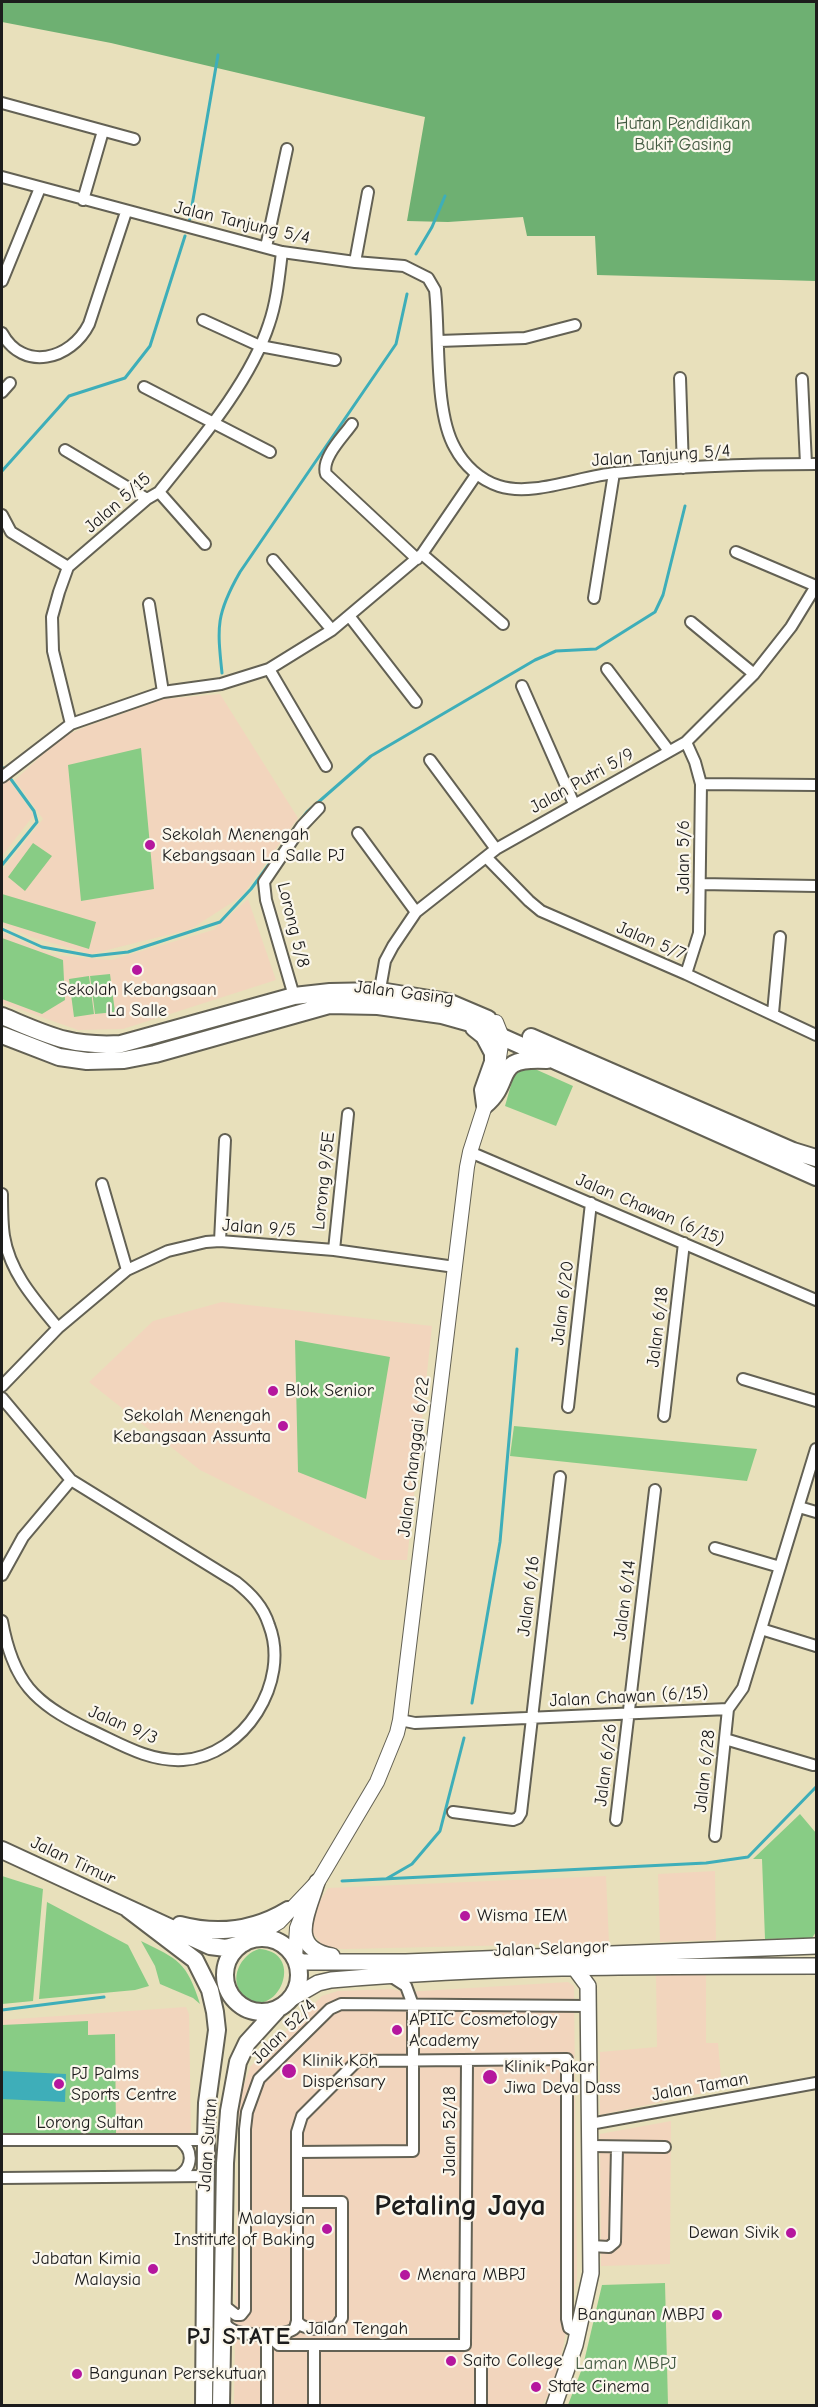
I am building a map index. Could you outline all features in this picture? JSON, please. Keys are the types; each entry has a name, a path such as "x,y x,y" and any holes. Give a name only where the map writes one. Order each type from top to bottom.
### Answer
{"main road":[{"name":"Jalan Gasing","path":"2,1016 61,1041 92,1045 121,1044 294,996 330,992 379,998 448,1002 554,1060 816,1177"},
{"name":"Jalan Gasing","path":"2,1035 59,1057 87,1061 124,1060 329,1005 379,998 499,1029 793,1151 816,1158"},
{"path":"467,1022 484,1036 493,1053 493,1062 483,1090 485,1105"},
{"path":"485,1105 495,1097 503,1075 515,1063 523,1059 554,1060"},
{"name":"Jalan Timur","path":"2,1850 210,1946 226,1948 248,1941"},
{"path":"317,1882 305,1922 306,1941 310,1949 317,1953 368,1962"},
{"path":"128,1910 183,1926 211,1931 250,1927 272,1920 288,1910"},
{"name":"Jalan Timur","path":"128,1910 195,1960 210,1990 215,2012 215,2049"},
{"path":"274,1940 288,1948 295,1958 299,1979 292,1998 276,2010 267,2012 249,2010 241,2006 229,1992 226,1983 227,1964 231,1956 248,1941 274,1940"},
{"name":"Jalan Selangor","path":"295,1958 302,1962 516,1959 816,1946"},
{"name":"Jalan Selangor","path":"292,1998 318,1983 389,1975 574,1967 816,1966"},
{"path":"554,2406 578,2333 591,2273 588,1986 574,1967"},
{"name":"Jalan Sultan","path":"221,2406 225,2163 233,2083 238,2062 247,2043 276,2010"},
{"name":"Jalan Sultan","path":"204,2406 207,2103 215,2049"}],"street":[{"path":"2,103 134,139"},
{"path":"83,200 103,131"},
{"path":"266,247 287,149"},
{"name":"Jalan Tanjung 5/4","path":"2,177 282,252 404,266 428,278 435,290 442,406 446,427 454,447 476,475 499,486 530,489 614,473 683,468 811,464"},
{"path":"2,281 40,188"},
{"path":"355,262 368,192"},
{"path":"2,333 13,348 42,357 52,357 78,342 89,324 126,212"},
{"name":"Jalan 5/15","path":"71,724 53,651 52,617 68,567 147,499 159,492 214,423 260,346 275,304 282,252"},
{"path":"203,320 260,346 335,360"},
{"path":"439,341 525,338 575,325"},
{"path":"680,378 683,468"},
{"path":"802,379 811,464"},
{"path":"2,392 10,383"},
{"path":"144,387 270,452"},
{"path":"352,424 327,459 324,467 326,474 419,557 503,624"},
{"path":"65,450 147,499"},
{"path":"594,598 614,473"},
{"path":"2,777 71,724 163,692 186,687 221,684 269,669 332,630 419,557 476,475"},
{"path":"159,492 205,544"},
{"path":"2,515 12,534 68,567"},
{"path":"736,552 816,586"},
{"path":"273,560 332,630"},
{"name":"Jalan Putri 5/9","path":"379,998 385,962 416,912 496,849 686,742 754,674 791,627 816,586"},
{"path":"149,604 163,692"},
{"path":"350,617 416,702"},
{"path":"691,622 754,674"},
{"path":"269,669 326,766"},
{"path":"607,669 669,751"},
{"path":"522,686 574,804"},
{"name":"Jalan 5/6","path":"686,742 699,772 701,784 699,933 686,974"},
{"path":"430,760 496,849"},
{"path":"701,784 816,785"},
{"name":"Lorong 5/8","path":"294,996 264,882 302,826 319,808"},
{"path":"358,833 416,912"},
{"name":"Jalan 5/7","path":"487,858 541,911 773,1013 816,1035"},
{"path":"700,884 816,886"},
{"path":"773,1013 780,938"},
{"name":"Jalan Changgai 6/22","path":"295,1958 297,1928 317,1882 377,1782 400,1720 470,1152 499,1066 499,1029"},
{"name":"Lorong 9/5E","path":"334,1250 348,1114"},
{"path":"220,1241 225,1140"},
{"name":"Jalan Chawan (6/15)","path":"470,1152 816,1300"},
{"path":"102,1184 127,1270"},
{"path":"2,1194 4,1237 13,1266 28,1293 58,1328"},
{"name":"Jalan 6/20","path":"568,1407 591,1203"},
{"name":"Jalan 9/5","path":"2,1386 58,1328 127,1270 168,1251 220,1241 334,1250 455,1268"},
{"name":"Jalan 6/18","path":"664,1416 684,1243"},
{"path":"743,1379 816,1401"},
{"name":"Jalan 9/3","path":"2,1398 71,1480 236,1582 254,1597 264,1611 270,1627 273,1646 272,1676 267,1696 248,1725 221,1748 185,1760 154,1758 140,1754 49,1708 38,1699 19,1673 5,1639 2,1621"},
{"name":"Jalan Chawan (6/15)","path":"400,1720 415,1724 728,1709 743,1688 816,1449"},
{"name":"Jalan 6/16","path":"453,1812 513,1820 521,1813 560,1477"},
{"path":"2,1575 22,1536 71,1480"},
{"name":"Jalan 6/14","path":"628,1714 655,1490"},
{"path":"799,1507 816,1512"},
{"path":"715,1548 780,1567"},
{"path":"761,1629 816,1646"},
{"name":"Jalan 6/28","path":"716,1836 728,1709"},
{"name":"Jalan 6/26","path":"616,1820 628,1714"},
{"path":"725,1739 813,1765"},
{"name":"Jalan Changgai 6/22","path":"248,1941 279,1922 317,1882"},
{"path":"297,2152 413,2151 413,2005 406,1986 389,1975"},
{"name":"Jalan 52/4","path":"222,2312 241,2315 245,2310 245,2130 247,2112 259,2079 335,2006 589,2006"},
{"name":"Jalan 52/18","path":"297,2322 297,2132 302,2116 357,2061 567,2059 567,2319 569,2328 578,2333"},
{"name":"Jalan 52/18","path":"465,2346 467,2061"},
{"name":"Jalan Taman","path":"590,2124 816,2083"},
{"name":"Lorong Sultan","path":"2,2140 206,2140"},
{"path":"177,2176 187,2169 190,2158 187,2147 179,2140"},
{"path":"591,2146 665,2147"},
{"path":"591,2246 609,2247 615,2242 617,2147"},
{"path":"2,2178 205,2176"},
{"path":"267,2406 267,2334 292,2331 297,2322 299,2326 306,2328 336,2327 342,2318 342,2202 297,2202"},
{"name":"Jalan Tengah","path":"222,2312 235,2332 267,2334 279,2346 465,2346"},
{"path":"314,2346 314,2406"},
{"path":"481,2368 481,2406"}],"shaded area":[{"name":"Sekolah Menengah Kebangsaan La Salle PJ","path":"220,694 298,818 242,896 191,929 91,954 31,937 2,924 2,871 43,819 15,780 62,737 85,727 164,699"},
{"path":"8,778 34,815 2,856 2,785"},
{"name":"Sekolah Kebangsaan La Salle","path":"248,899 276,980 123,1029 78,1030 2,1003 2,932 53,955 111,960 213,930"},
{"name":"Sekolah Menengah Kebangsaan Assunta","path":"222,1302 432,1326 407,1560 381,1560 200,1470 89,1382 153,1321"},
{"path":"715,1871 716,1940 660,1942 658,1874"},
{"path":"606,1876 609,1943 344,1949 330,1948 321,1944 310,1930 315,1909 328,1888"},
{"path":"656,1975 706,1975 706,2043 718,2043 722,2089 600,2115 600,2052 657,2047"},
{"path":"568,1982 574,1986 577,2278 556,2382 542,2405 234,2406 239,2100 250,2067 322,1996 338,1991 391,1989 405,1992"},
{"path":"186,2007 189,2014 191,2136 2,2137 2,2020"},
{"path":"671,2121 670,2264 601,2266 600,2134"}],"green space":[{"name":"Hutan Pendidikan Bukit Gasing","path":"2,2 816,2 816,281 597,275 595,236 527,236 523,217 448,222 407,221 425,117 111,43 2,22"},
{"path":"141,748 154,889 81,901 68,765"},
{"path":"33,843 52,856 25,891 8,877"},
{"path":"2,894 96,922 89,949 2,922"},
{"path":"2,938 63,960 65,1000 42,1014 2,999"},
{"path":"110,974 115,1012 95,1014 90,976"},
{"path":"89,976 94,1014 74,1017 69,979"},
{"path":"526,1065 573,1086 556,1126 505,1106 515,1071"},
{"path":"295,1340 390,1357 366,1499 298,1472"},
{"path":"514,1426 757,1449 747,1481 510,1456"},
{"path":"800,1814 816,1833 816,1932 812,1938 765,1939 762,1859 753,1859"},
{"path":"2,1876 43,1889 33,2001 2,2004"},
{"path":"47,1902 128,1945 149,1986 135,1990 39,1999"},
{"path":"141,1941 180,1964 190,1979 200,2004 193,1998 160,1984 155,1966"},
{"path":"259,1949 274,1953 282,1962 284,1973 282,1984 276,1994 267,2001 256,2002 244,1996 239,1990 237,1975 238,1968 247,1956"},
{"name":"PJ Palms Sports Centre","path":"88,2021 88,2035 115,2034 116,2134 2,2136 2,2025"},
{"name":"Laman MBPJ","path":"665,2283 668,2405 568,2405 583,2366 602,2285"}],"water":[{"path":"2,2071 66,2074 65,2102 2,2099"}],"waterway":[{"path":"189,223 218,55"},
{"path":"416,254 432,227 445,196"},
{"path":"2,471 69,396 125,378 150,346 185,236"},
{"path":"222,673 219,643 220,621 232,586 396,344 407,294"},
{"path":"300,821 307,812 371,756 535,660 556,651 596,649 655,612 663,595 685,506"},
{"path":"2,767 34,811 37,822 2,865"},
{"path":"2,929 42,947 92,956 128,952 220,922 251,889 286,841"},
{"path":"472,1703 500,1542 517,1349"},
{"path":"386,1879 412,1864 440,1831 464,1738"},
{"path":"342,1881 706,1863 748,1857 816,1787"},
{"path":"2,2010 104,1997"}],"place":[{"name":"Sekolah Menengah Kebangsaan La Salle PJ","path":"150,845"},
{"name":"Sekolah Kebangsaan La Salle","path":"137,970"},
{"name":"Blok Senior","path":"273,1391"},
{"name":"Sekolah Menengah Kebangsaan Assunta","path":"283,1426"},
{"name":"Wisma IEM","path":"465,1916"},
{"name":"APIIC Cosmetology Academy","path":"397,2030"},
{"name":"Klinik Koh Dispensary","path":"289,2071"},
{"name":"Klinik Pakar Jiwa Deva Dass","path":"490,2077"},
{"name":"PJ Palms Sports Centre","path":"59,2084"},
{"name":"Malaysian Institute of Baking","path":"327,2229"},
{"name":"Dewan Sivik","path":"791,2233"},
{"name":"Jabatan Kimia Malaysia","path":"153,2269"},
{"name":"Menara MBPJ","path":"405,2275"},
{"name":"Bangunan MBPJ","path":"717,2315"},
{"name":"Saito College","path":"451,2361"},
{"name":"Bangunan Persekutuan","path":"77,2374"},
{"name":"State Cinema","path":"536,2387"}],"district":[{"name":"Petaling Jaya","path":"460,2207"},
{"name":"PJ STATE","path":"239,2337"}]}
